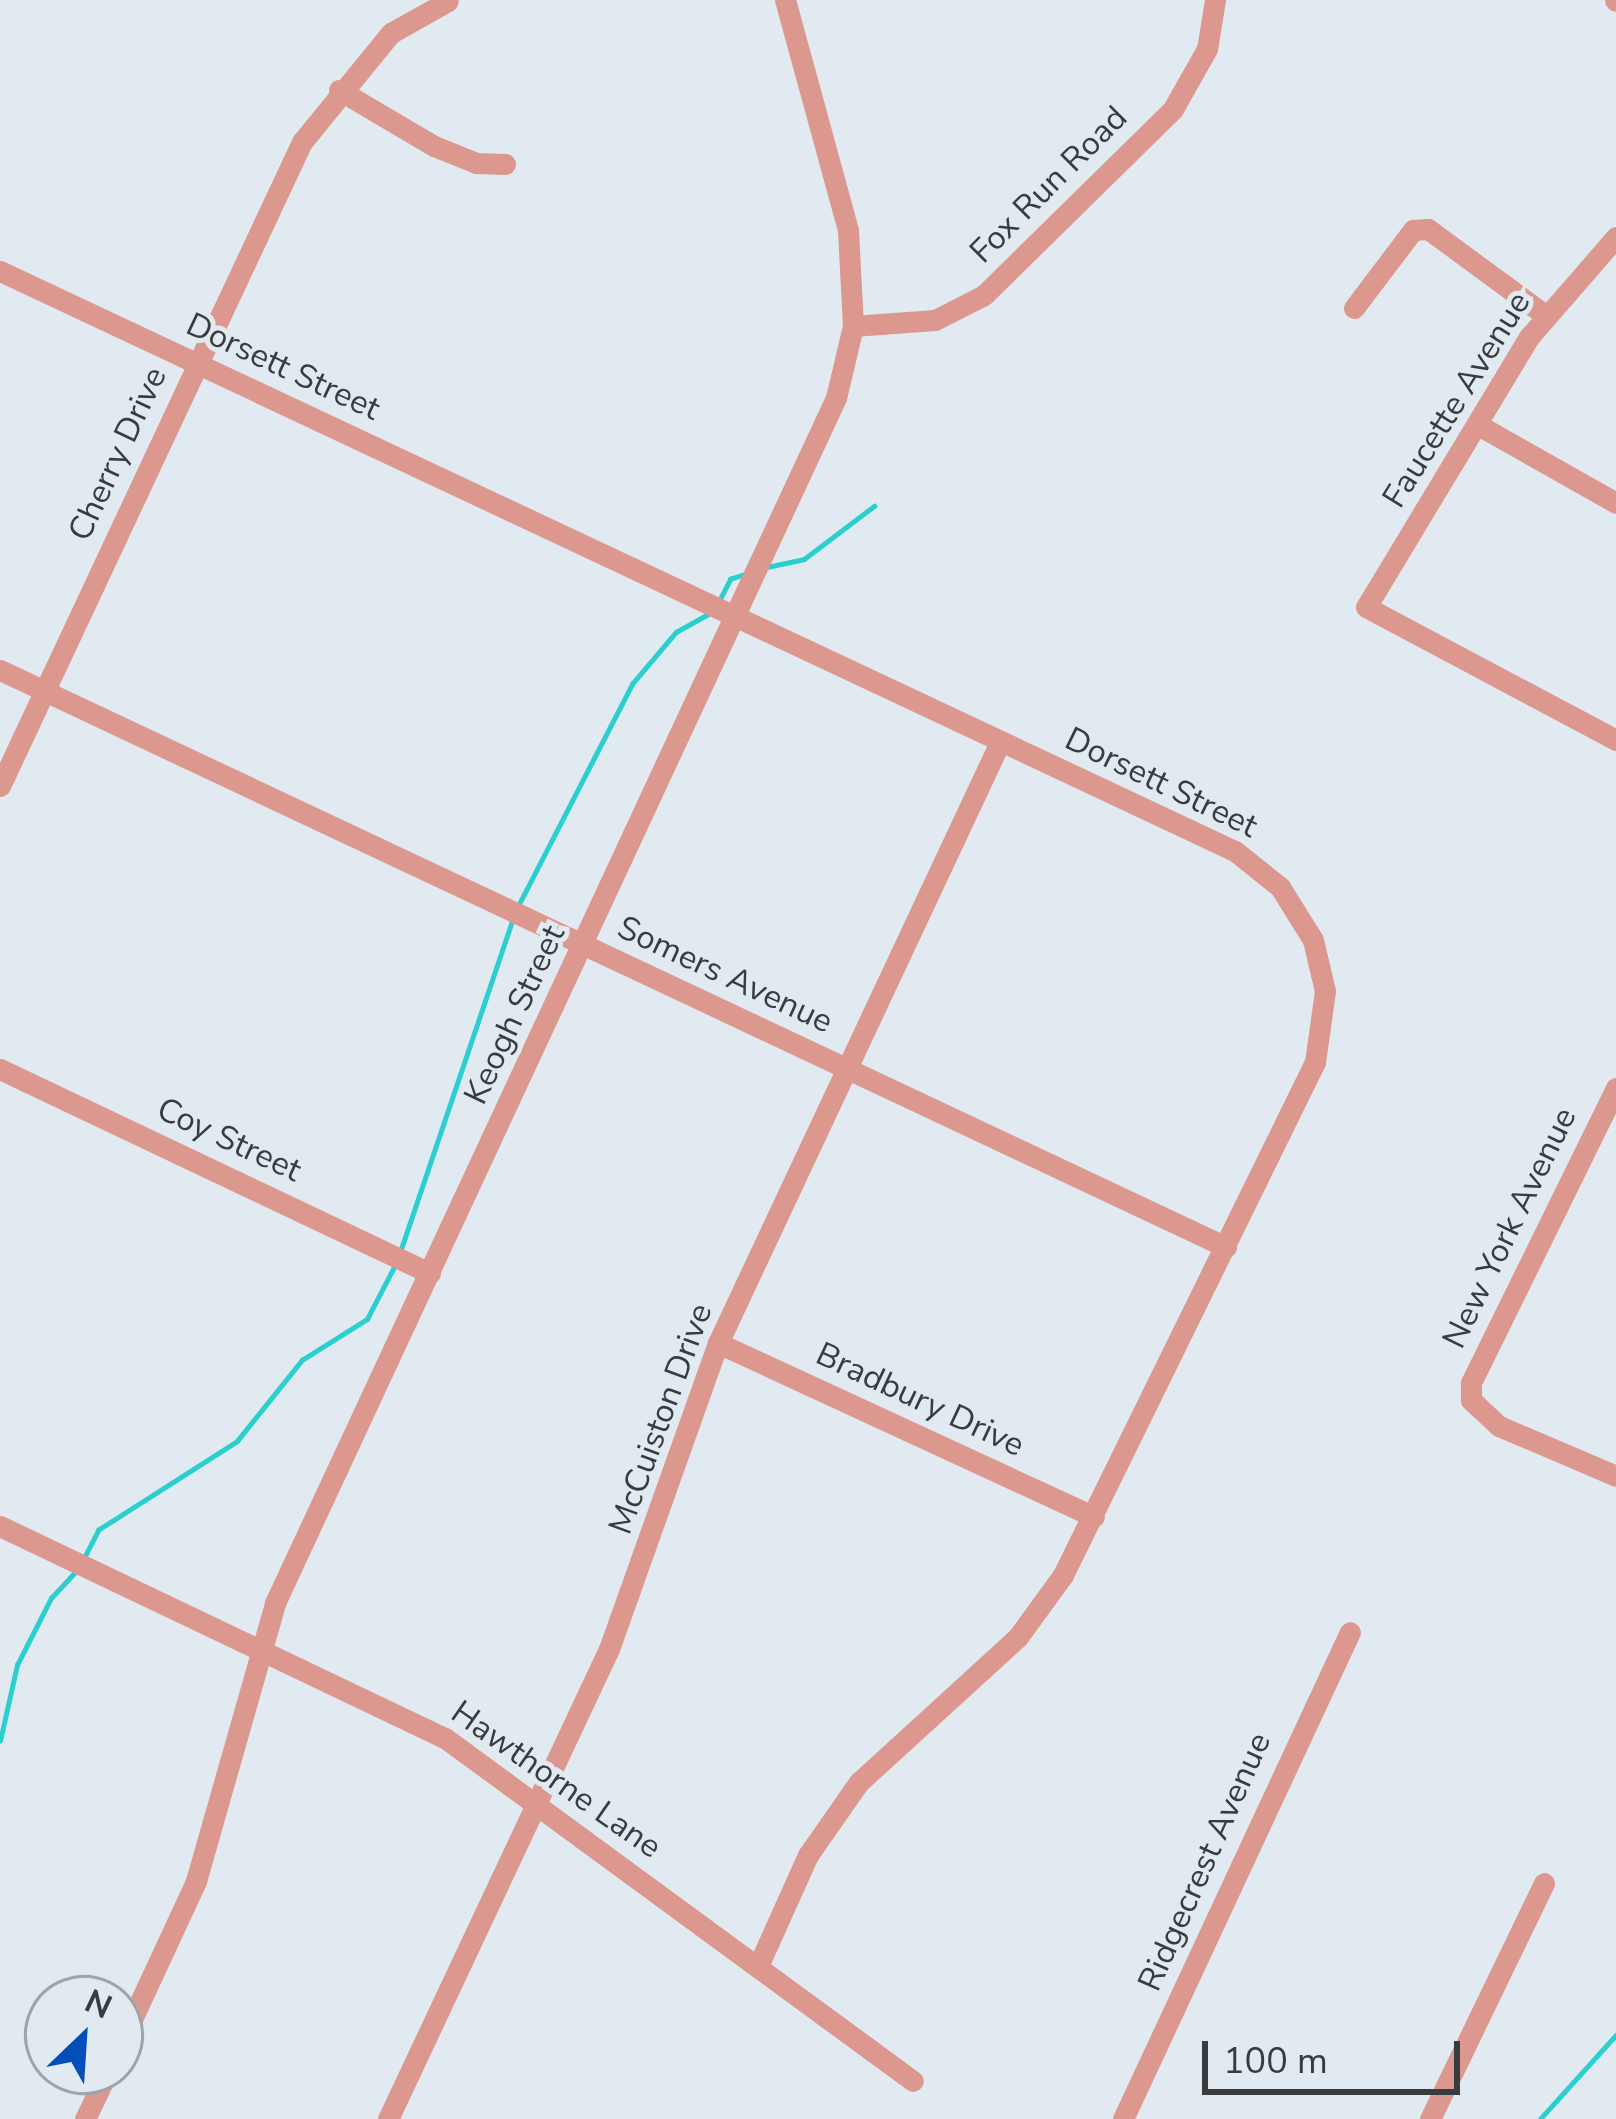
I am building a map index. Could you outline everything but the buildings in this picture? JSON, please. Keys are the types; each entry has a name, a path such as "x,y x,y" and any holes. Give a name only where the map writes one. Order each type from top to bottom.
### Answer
{"street":[{"name":"Keogh Street","path":"144,1993 196,1881 260,1650 430,1273 824,430 853,326 842,200 785,0"},
{"name":"Fox Run Road","path":"853,326 935,320 984,295 1173,109 1207,49 1216,0"},
{"name":"Cherry Drive","path":"0,786 302,142 339,90 391,33 448,1"},
{"path":"339,90 434,146 476,163 505,164"},
{"path":"1354,308 1413,230 1428,229 1545,315"},
{"name":"Faucette Avenue","path":"1616,237 1545,315 1366,607 1616,740"},
{"name":"Dorsett Street","path":"0,271 1235,851 1280,887 1313,940 1324,991 1321,1042 1094,1516 1018,1637 883,1756 827,1824 759,1964"},
{"path":"1480,426 1616,502"},
{"name":"Somers Avenue","path":"0,670 1226,1247"},
{"name":"McCuiston Drive","path":"397,2116 634,1591 718,1343 1000,742"},
{"name":"Coy Street","path":"0,1069 430,1273"},
{"name":"New York Avenue","path":"1616,1088 1472,1383 1471,1400 1499,1426 1616,1476"},
{"name":"Bradbury Drive","path":"718,1343 1094,1516"},
{"name":"Hawthorne Lane","path":"0,1526 445,1738 538,1801 913,2080"},
{"name":"Ridgecrest Avenue","path":"1123,2119 1350,1633"},
{"path":"1430,2119 1544,1882"}],"waterway":[{"path":"767,567 804,559 874,506"},
{"path":"718,603 730,579 745,574"},
{"path":"518,906 632,684 676,632 712,612"},
{"path":"400,1252 512,922"},
{"path":"83,1560 98,1530 237,1441 302,1360 367,1319 396,1263"},
{"path":"0,1741 17,1665 51,1598 77,1570"},
{"path":"1540,2119 1616,2035"}]}
